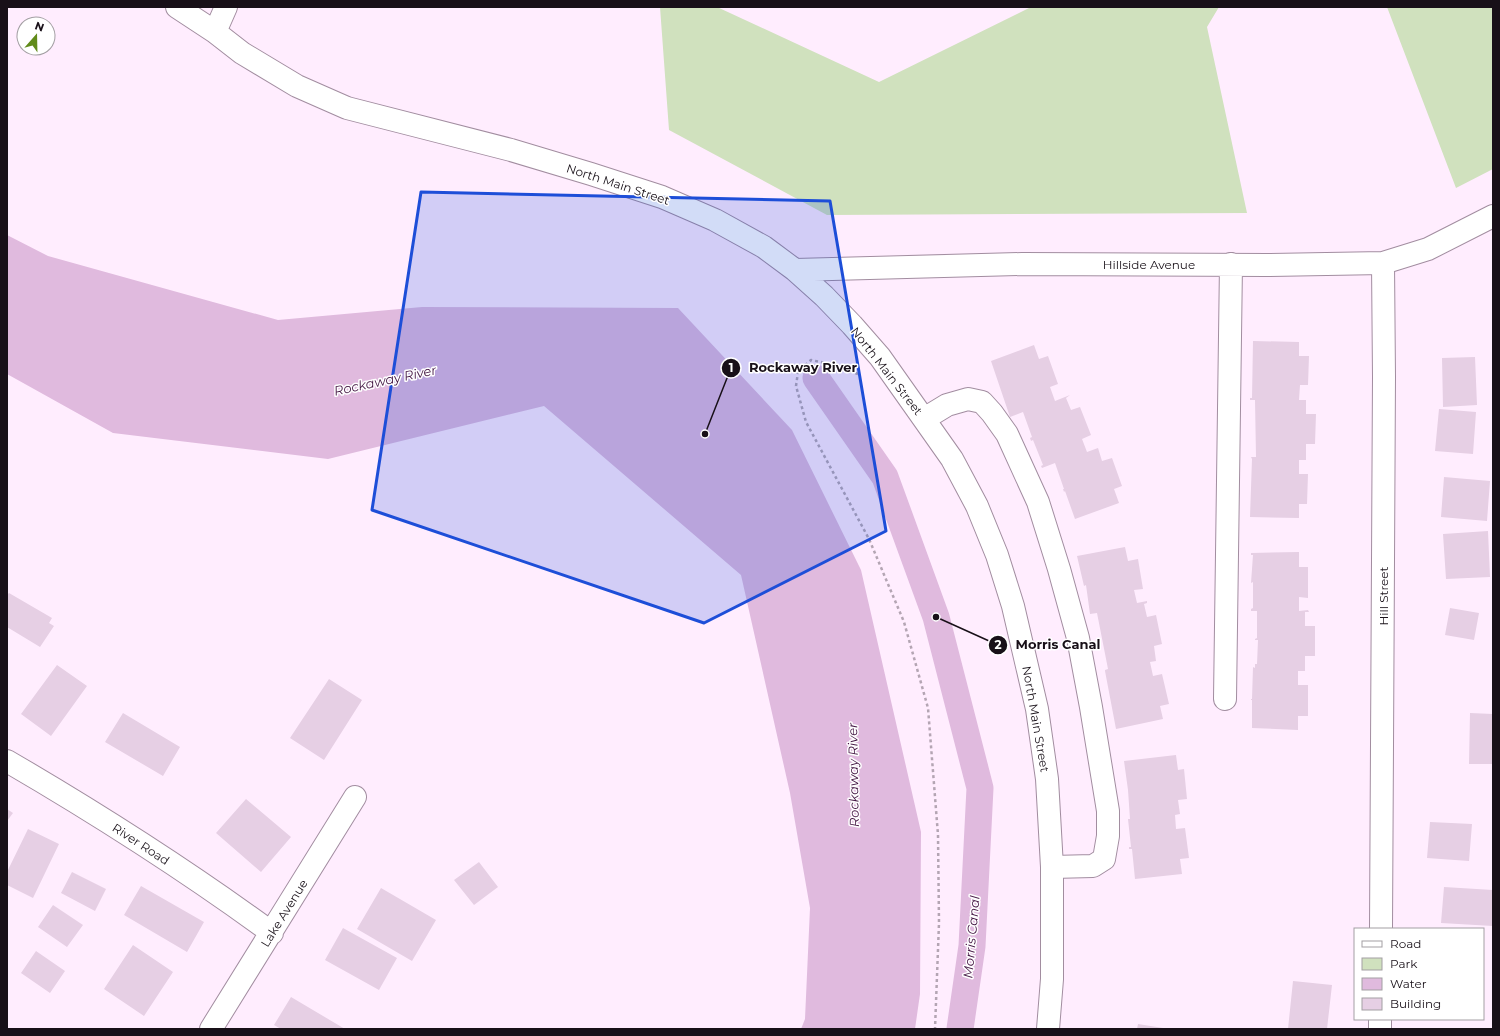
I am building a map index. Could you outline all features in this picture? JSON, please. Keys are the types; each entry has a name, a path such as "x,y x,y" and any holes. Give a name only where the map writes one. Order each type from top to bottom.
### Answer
{"street":[{"name":"North Main Street","path":"178,7 215,32 242,53 297,86 347,108 511,150 662,197 721,223 764,247 795,270 824,296 880,357 952,459 977,506 997,555 1013,606 1037,709 1047,779 1052,867 1052,979 1048,1029"},
{"path":"215,32 226,7"},
{"name":"Hillside Avenue","path":"795,270 1022,264 1383,263 1428,249 1493,216"},
{"name":"Hill Street","path":"1381,928 1384,385 1383,263"},
{"path":"1225,699 1230,264"},
{"path":"924,420 947,405 968,399 982,402 992,413 1007,434 1038,502 1059,569 1078,638 1091,707 1108,811 1108,836 1104,859 1094,866 1052,867"},
{"name":"River Road","path":"7,761 69,798 226,900 272,933"},
{"name":"Lake Avenue","path":"212,1029 355,797"}],"path":[{"path":"858,374 830,364 811,360 798,372 796,386 806,422 870,539 904,622 928,708 938,835 939,923 935,1029"}],"highlighted area":[{"path":"421,192 830,201 886,531 704,623 372,510"}],"green space":[{"path":"660,7 717,7 879,82 1031,7 1219,7 1207,27 1247,213 827,215 669,130"},
{"path":"1387,7 1493,7 1493,169 1456,188"}],"water":[{"path":"7,235 48,256 278,320 422,307 678,308 792,430 861,570 921,832 920,994 915,1029 801,1029 805,1019 810,908 790,793 741,575 544,406 328,459 113,433 7,374"}],"building":[{"path":"1253,341 1299,342 1299,356 1309,356 1308,385 1300,385 1299,400 1306,400 1306,414 1316,414 1315,444 1306,444 1306,460 1299,460 1299,474 1308,474 1307,504 1299,504 1299,518 1250,517 1251,457 1256,457 1255,400 1250,400 1250,398 1252,398"},
{"path":"1034,345 1039,359 1048,356 1058,384 1050,387 1055,401 1070,395 1066,398 1071,410 1080,407 1091,435 1082,439 1087,452 1098,448 1102,461 1112,458 1122,486 1114,489 1119,503 1075,519 1065,491 1064,492 1055,463 1042,468 1041,466 1043,465 1033,440 1031,441 1030,438 1032,437 1023,412 1010,417 991,361"},
{"path":"1475,357 1477,405 1443,407 1442,358"},
{"path":"1439,409 1476,412 1473,454 1435,451"},
{"path":"1444,477 1490,481 1487,521 1441,517"},
{"path":"1488,531 1490,577 1446,579 1443,534"},
{"path":"1125,547 1128,561 1138,559 1143,589 1134,590 1137,603 1147,601 1147,603 1144,604 1147,617 1156,615 1162,644 1154,646 1156,661 1150,662 1153,676 1162,674 1169,704 1160,706 1163,719 1116,729 1105,671 1108,669 1097,613 1090,614 1086,585 1084,586 1077,556"},
{"path":"1299,552 1299,567 1308,567 1308,598 1299,597 1299,611 1308,610 1309,612 1305,612 1305,626 1315,626 1315,656 1305,656 1305,671 1298,671 1298,685 1308,685 1308,716 1298,716 1298,730 1252,728 1251,699 1253,667 1255,668 1255,664 1257,664 1258,640 1255,640 1257,638 1257,611 1251,611 1253,608 1253,582 1251,583 1253,555 1251,555 1251,553"},
{"path":"9,593 52,618 49,623 54,626 40,647 7,627 7,595"},
{"path":"1450,608 1479,613 1474,640 1445,635"},
{"path":"57,665 87,686 51,736 21,714"},
{"path":"329,679 362,700 324,760 290,738"},
{"path":"123,713 180,747 163,776 105,742"},
{"path":"1470,713 1493,714 1493,764 1469,764"},
{"path":"1176,755 1178,770 1184,769 1187,799 1178,800 1180,814 1175,815 1176,829 1185,828 1189,858 1180,859 1182,874 1135,879 1132,849 1129,849 1129,847 1131,847 1128,819 1130,819 1124,761"},
{"path":"246,799 291,837 261,872 216,833"},
{"path":"7,809 13,813 7,821"},
{"path":"1430,822 1472,824 1469,861 1427,858"},
{"path":"28,829 59,844 33,898 7,885 7,872"},
{"path":"479,862 498,887 474,905 454,880"},
{"path":"72,872 106,889 95,911 61,893"},
{"path":"141,886 204,922 187,952 124,915"},
{"path":"1444,887 1493,890 1493,926 1441,923"},
{"path":"381,888 436,920 412,961 357,929"},
{"path":"53,905 83,925 67,947 38,927"},
{"path":"343,928 397,958 379,990 325,960"},
{"path":"133,945 173,972 144,1016 104,989"},
{"path":"36,951 65,971 50,993 21,973"},
{"path":"1293,981 1332,985 1327,1029 1288,1029"},
{"path":"291,997 345,1029 281,1029 274,1025"},
{"path":"1138,1024 1163,1028 1137,1029"}],"waterway":[{"name":"Morris Canal","path":"816,378 885,477 936,617 980,788 972,946 960,1029"}],"place":[{"name":"Rockaway River","path":"705,434"},
{"name":"Morris Canal","path":"936,617"}]}
